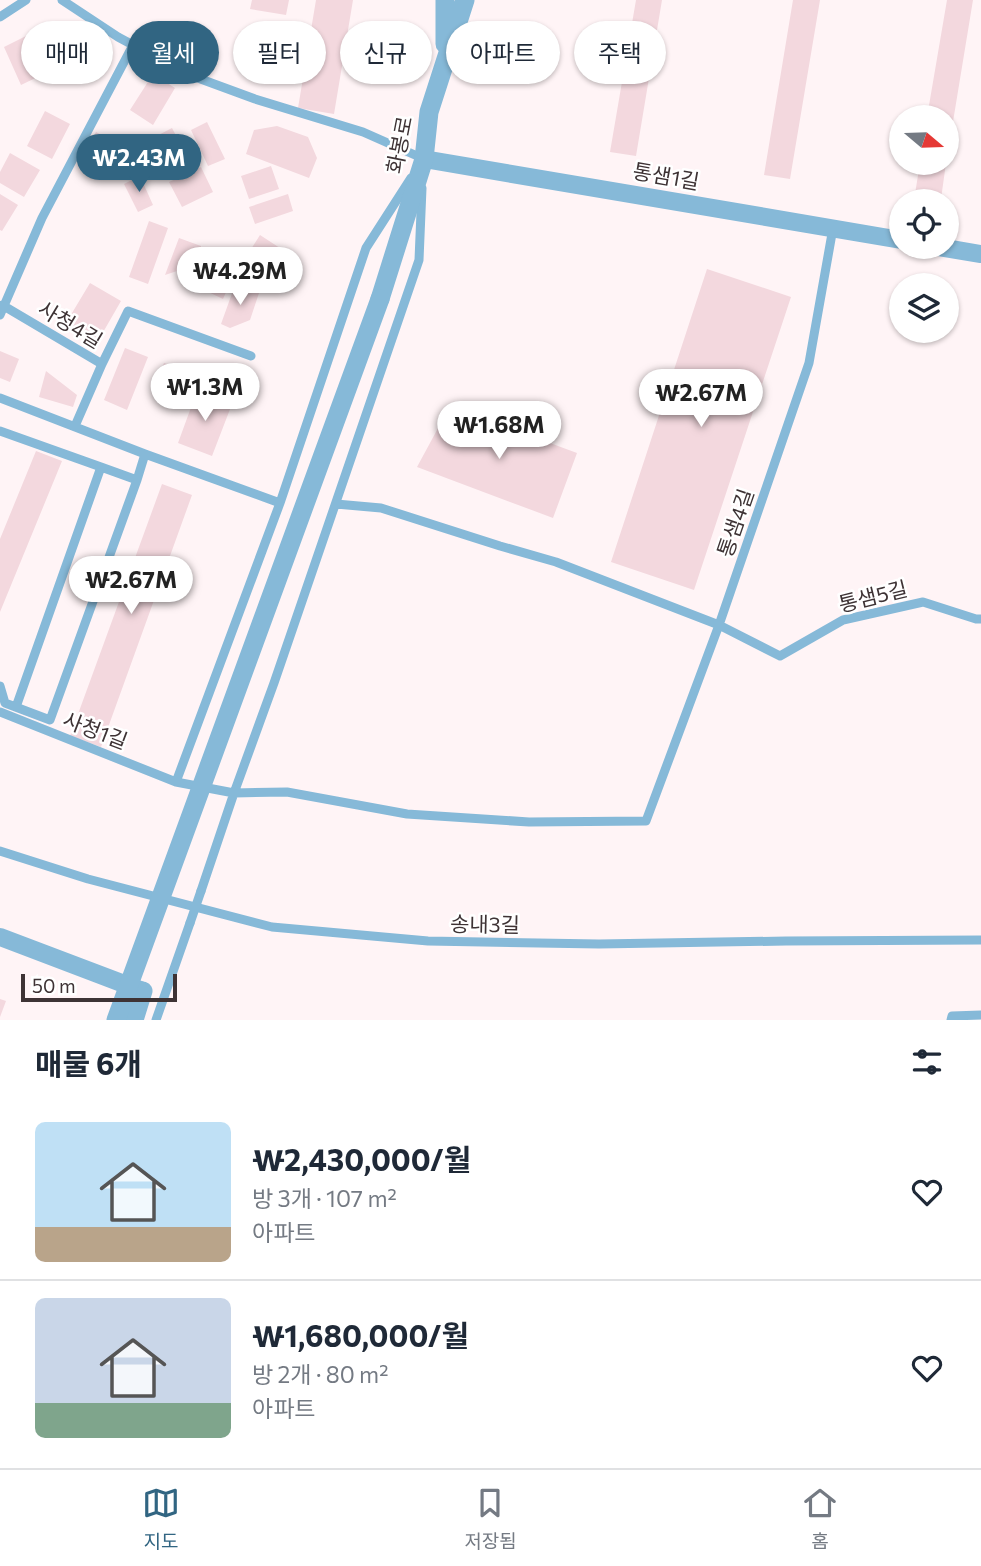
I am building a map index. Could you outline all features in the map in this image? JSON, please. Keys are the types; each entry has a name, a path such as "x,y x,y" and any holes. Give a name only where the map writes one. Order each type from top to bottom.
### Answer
{"street":[{"path":"445,0 446,62"},
{"name":"화봉로","path":"459,21 467,0"},
{"name":"화봉로","path":"116,1020 380,299 424,159 429,112 446,62"},
{"name":"통샘1길","path":"424,159 889,238"},
{"path":"959,250 981,254"},
{"path":"0,937 143,991 134,1020"}],"lane":[{"path":"0,17 26,0"},
{"path":"62,0 127,42"},
{"path":"0,315 2,305 42,218 127,55"},
{"path":"214,84 363,132 424,159"},
{"path":"176,782 279,503 366,248 424,159"},
{"path":"156,1020 419,260 424,159"},
{"name":"통샘4길","path":"646,821 719,625 809,363 834,228"},
{"name":"사청4길","path":"2,305 102,365 128,311 251,356"},
{"path":"75,426 102,365"},
{"path":"0,398 279,503"},
{"path":"0,431 137,480"},
{"path":"0,686 5,703 50,720 145,454"},
{"path":"16,707 101,467"},
{"path":"336,504 381,508 556,562 719,625"},
{"name":"통샘5길","path":"719,625 780,656 843,620 923,602 981,619"},
{"name":"사청1길","path":"0,712 176,782 234,793 287,792 407,814 529,822 646,821"},
{"name":"송내3길","path":"0,851 88,879 272,927 428,941 599,944 981,940"},
{"path":"952,1018 981,1015"}],"building":[{"path":"252,0 289,0 286,15 250,9"},
{"path":"316,0 353,0 350,21 340,21 340,78 334,114 298,108 302,84 326,84 326,21 312,21"},
{"path":"636,0 662,0 658,21 632,21"},
{"path":"793,0 820,0 790,179 764,175"},
{"path":"947,0 973,0 956,105 929,105"},
{"path":"21,38 21,85 4,47"},
{"path":"147,84 169,84 175,88 153,125 130,110"},
{"path":"622,84 648,84 636,156 610,152"},
{"path":"45,111 70,124 52,159 27,146"},
{"path":"207,122 225,159 208,166 191,130"},
{"path":"277,126 308,137 317,158 309,178 246,154 254,130"},
{"path":"172,128 182,147 152,162 143,143"},
{"path":"96,132 118,144 107,165 85,153"},
{"path":"10,153 40,170 24,197 0,183 0,172"},
{"path":"271,166 279,189 249,199 241,176"},
{"path":"201,167 213,192 182,207 169,182"},
{"path":"918,175 944,175 942,189 916,189"},
{"path":"140,176 153,205 138,212 124,184"},
{"path":"0,194 18,205 2,231 0,230"},
{"path":"288,194 293,211 255,224 249,207"},
{"path":"149,221 168,228 148,284 129,277"},
{"path":"260,235 283,250 264,280 241,265"},
{"path":"179,238 201,246 201,263 165,275"},
{"path":"213,259 236,270 223,299 200,288"},
{"path":"707,269 791,297 694,590 611,562"},
{"path":"90,283 121,301 98,341 66,323"},
{"path":"235,285 259,293 250,320 230,328 221,324"},
{"path":"125,348 148,357 127,410 104,400"},
{"path":"0,351 19,359 10,382 0,378"},
{"path":"164,363 193,373 182,406 152,395"},
{"path":"46,371 77,395 73,407 39,397"},
{"path":"197,391 232,404 212,456 178,443"},
{"path":"450,406 577,453 553,518 417,467"},
{"path":"36,451 62,461 0,612 0,539"},
{"path":"162,484 192,495 101,747 70,736"},
{"path":"0,999 6,1001 0,1017"}]}
